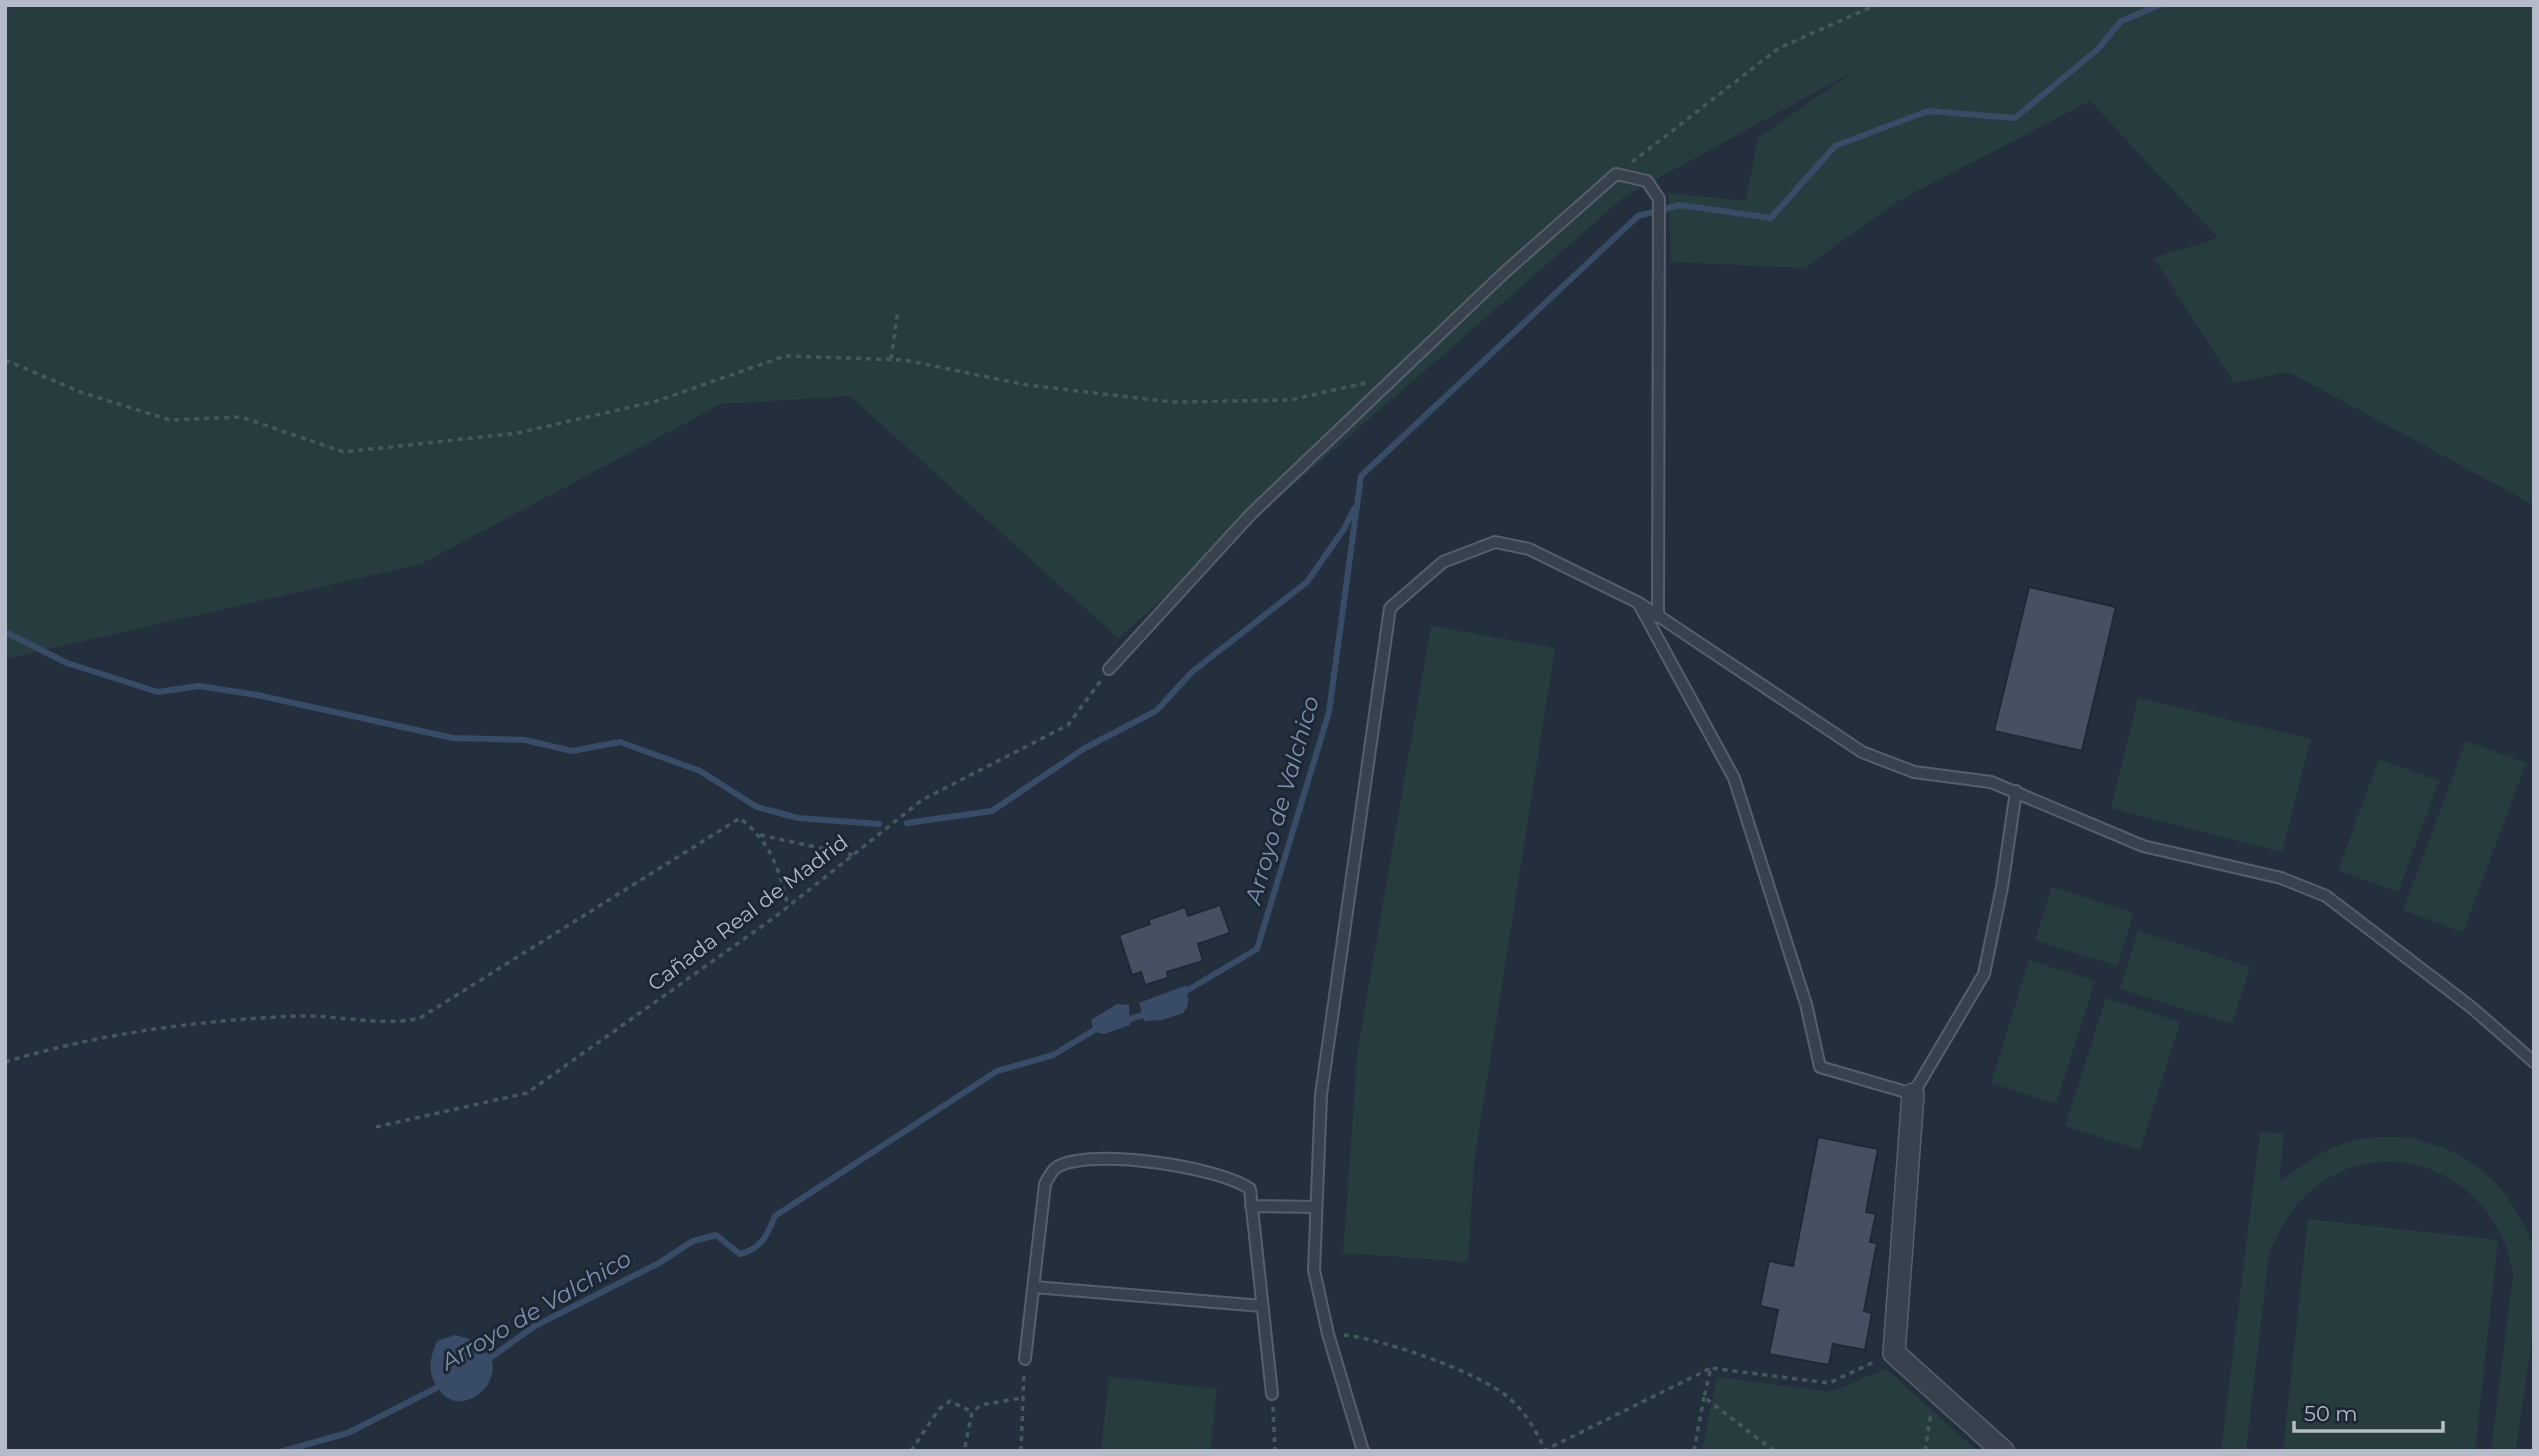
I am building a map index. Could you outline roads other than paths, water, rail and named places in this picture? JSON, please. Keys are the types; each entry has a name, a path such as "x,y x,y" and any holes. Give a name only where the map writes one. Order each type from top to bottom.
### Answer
{"street":[{"path":"1913,1094 1894,1353 2003,1451"}],"lane":[{"path":"1109,669 1251,514 1506,272 1616,174 1647,181 1659,199 1658,617"},
{"path":"1363,1451 1328,1334 1314,1270 1316,1207 1321,1095 1390,608 1443,562 1495,542 1529,549 1639,603 1862,752 1914,772 1991,782 2096,829 2143,846 2281,878 2326,896 2471,1007 2534,1062"},
{"path":"1639,603 1734,778 1806,1004 1819,1067 1913,1094 1984,974 2002,887 2016,791"},
{"path":"1025,1359 1045,1184 1055,1168 1072,1161 1092,1159 1159,1163 1217,1173 1239,1181 1250,1189 1272,1394"},
{"path":"1251,1206 1316,1207"},
{"path":"1034,1286 1262,1306"}],"water":[{"path":"1187,985 1188,1005 1183,1013 1162,1020 1144,1021 1139,1003"},
{"path":"1117,1004 1129,1005 1130,1025 1104,1034 1094,1032 1091,1020"},
{"path":"455,1335 479,1344 490,1357 493,1371 487,1385 477,1396 463,1401 449,1399 437,1387 431,1370 431,1359 437,1341"}],"waterway":[{"name":"Arroyo de Valchico","path":"1181,994 1257,949 1329,712 1361,476 1638,216 1680,205 1771,218 1835,146 1928,111 2015,118 2098,49 2121,21 2160,5"},
{"path":"907,823 992,811 1085,748 1156,711 1192,672 1307,582 1344,529 1354,509"},
{"path":"5,632 67,663 158,692 199,686 257,695 453,738 525,740 572,751 620,742 700,771 757,807 798,818 879,824"},
{"name":"Arroyo de Valchico","path":"1122,1022 1148,1013"},
{"name":"Arroyo de Valchico","path":"486,1361 533,1327 659,1263 693,1241 716,1235 740,1254 753,1249 766,1235 775,1216 997,1071 1053,1055 1101,1026"},
{"name":"Arroyo de Valchico","path":"283,1451 348,1433 442,1385"}]}
